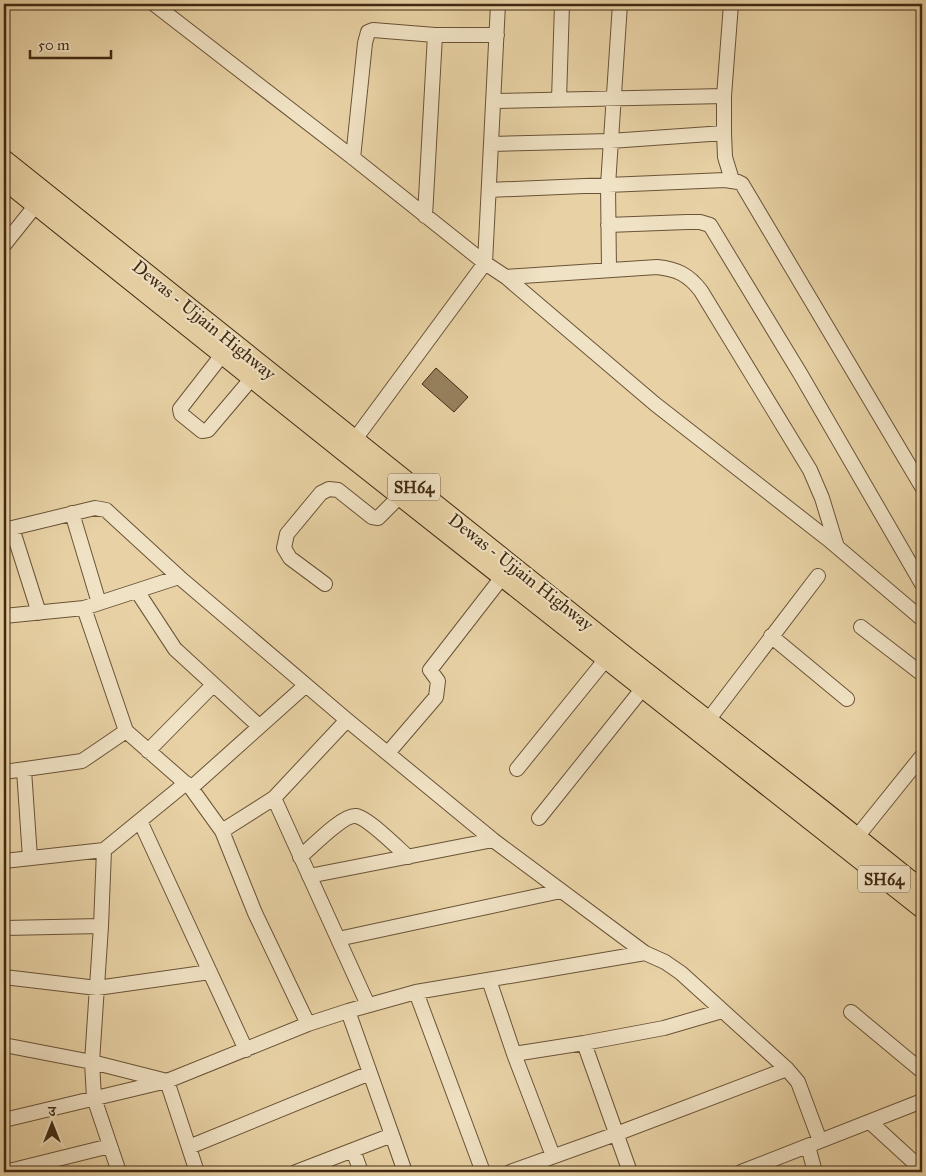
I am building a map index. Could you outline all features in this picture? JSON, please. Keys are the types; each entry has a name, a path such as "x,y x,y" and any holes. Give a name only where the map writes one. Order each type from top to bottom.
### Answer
{"main road":[{"name":"Dewas - Ujjain Highway","path":"4,159 350,446 400,496 643,688 852,842 922,889"},
{"name":"Dewas - Ujjain Highway","path":"4,180 252,378 350,446 709,719 852,842 922,909"}],"street":[{"path":"154,4 485,263 506,277 655,404 837,547 922,619"},
{"path":"350,446 485,263 498,4"},
{"path":"559,100 562,4"},
{"path":"609,270 608,185 620,4"},
{"path":"731,4 724,96 724,133 725,157 732,180"},
{"path":"353,158 364,43 368,32 374,30 435,35 497,35"},
{"path":"425,216 435,35"},
{"path":"494,101 724,96"},
{"path":"491,144 610,141 724,133"},
{"path":"489,190 732,180 738,182 745,188 922,488"},
{"path":"4,244 36,205"},
{"path":"608,225 687,222 700,222 710,225 801,374 922,584"},
{"path":"506,277 656,267 683,273 693,280 810,470 822,498 837,547"},
{"path":"222,355 180,408 181,414 202,431 208,430 252,378"},
{"path":"326,584 290,558 284,548 287,534 321,493 329,489 338,490 372,517 378,518 400,496"},
{"path":"39,613 8,529 95,508 106,510 179,577 347,720 493,840 645,953 665,962 681,973 787,1069 798,1082 814,1144 815,1172"},
{"path":"72,513 99,603"},
{"path":"388,753 436,697 438,681 430,670 503,576"},
{"path":"709,719 818,576"},
{"path":"4,616 84,608 179,577"},
{"path":"137,591 175,648 259,726"},
{"path":"84,608 126,731 189,785 222,831 255,913 308,1024"},
{"path":"861,627 922,674"},
{"path":"771,636 847,699"},
{"path":"517,769 606,659"},
{"path":"148,751 213,685"},
{"path":"4,861 104,850 189,785 306,685"},
{"path":"539,818 643,688"},
{"path":"222,831 274,798 347,720"},
{"path":"4,772 82,761 126,731"},
{"path":"852,842 922,756"},
{"path":"24,770 30,858"},
{"path":"274,798 368,1005"},
{"path":"300,857 344,818 354,815 364,819 408,857"},
{"path":"140,821 246,1050"},
{"path":"309,876 493,840"},
{"path":"104,850 92,1062 94,1098 119,1172"},
{"path":"338,939 561,891"},
{"path":"4,928 101,926"},
{"path":"4,1120 168,1081 308,1024 416,992 645,953"},
{"path":"4,977 97,988 210,972"},
{"path":"489,980 514,1054 553,1156"},
{"path":"416,992 483,1172"},
{"path":"514,1054 664,1028 722,1010"},
{"path":"348,1011 405,1172"},
{"path":"851,1012 922,1071"},
{"path":"584,1043 630,1172"},
{"path":"4,1045 92,1062 168,1081"},
{"path":"510,1172 787,1069"},
{"path":"189,1147 370,1073"},
{"path":"168,1081 196,1172"},
{"path":"741,1172 922,1101"},
{"path":"870,1122 917,1165 922,1172"},
{"path":"296,1172 392,1135"},
{"path":"5,1172 110,1146"},
{"path":"353,1150 361,1172"}],"building":[{"path":"436,368 468,397 454,412 422,384"}]}
